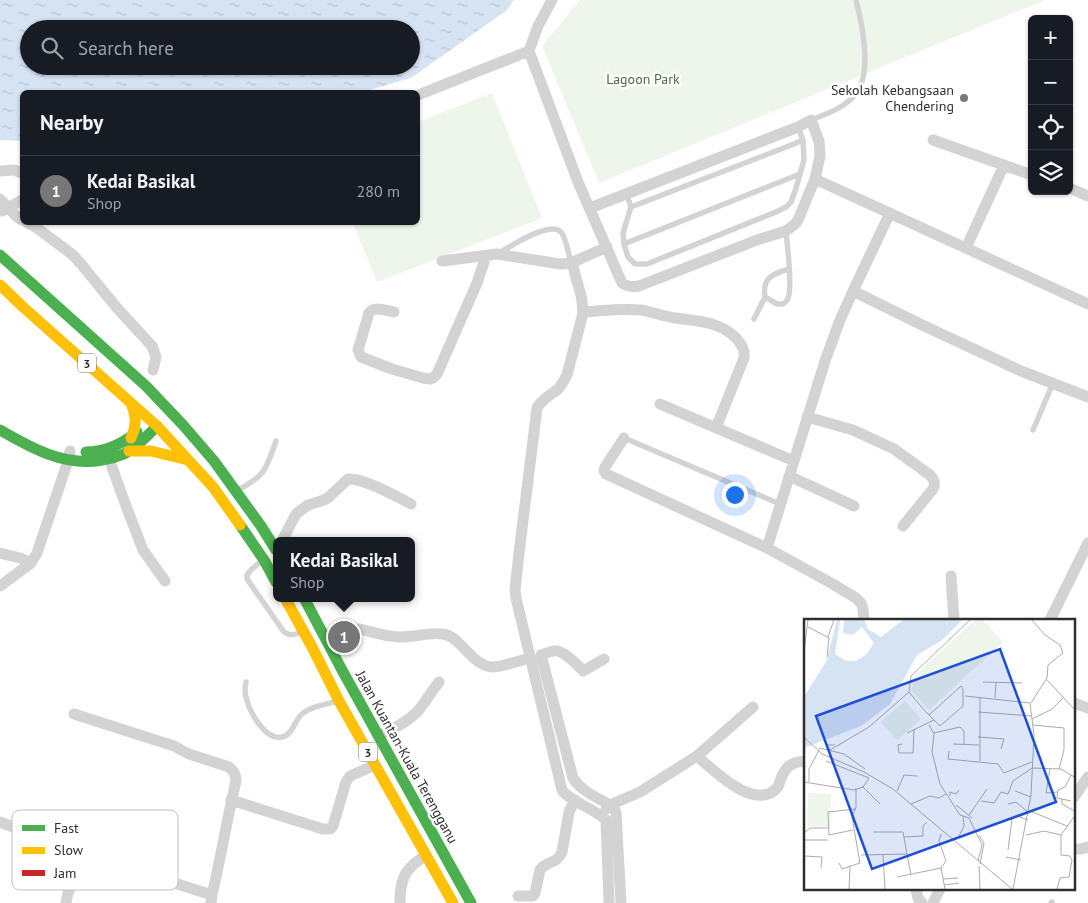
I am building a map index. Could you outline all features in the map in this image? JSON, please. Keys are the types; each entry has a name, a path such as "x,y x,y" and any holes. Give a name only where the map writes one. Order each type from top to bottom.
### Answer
{"main road":[{"name":"3","path":"0,255 151,391 183,425 214,461 273,545"},
{"name":"3","path":"0,285 132,403 155,421 212,487 264,560 273,576"},
{"path":"128,451 155,421 156,408 151,391"},
{"path":"131,438 136,427 137,417 132,403"},
{"path":"0,418 24,433 69,456"},
{"path":"108,454 155,421 170,420 183,425"},
{"path":"0,430 35,450 69,456 92,452 108,454 128,451 151,451 188,460"},
{"name":"3","path":"287,602 339,701 454,903"},
{"name":"Jalan Kuantan-Kuala Terengganu","path":"306,602 471,903"},
{"path":"382,777 397,770"}],"street":[{"path":"420,94 524,53 552,0"},
{"path":"524,53 590,208 603,248 622,283 626,286 638,286 756,240 786,231 798,220 815,180 820,156 819,141 811,120 798,127 590,208"},
{"path":"933,140 1028,174"},
{"path":"966,248 1004,165"},
{"path":"0,171 14,170 20,172"},
{"path":"815,180 1088,304"},
{"path":"1073,190 1088,196"},
{"path":"3,205 20,201"},
{"path":"3,205 20,218"},
{"path":"767,548 807,417 840,320 890,213"},
{"path":"32,225 82,264 117,308 152,346 156,357 153,370"},
{"path":"442,261 498,254 560,264 584,258 603,248"},
{"path":"394,312 371,309 358,350 359,353 362,357 392,369 423,378 433,378 477,283 486,256"},
{"path":"571,262 579,286 583,312 567,375 560,387 545,398 537,408 515,590 562,790 567,796 604,818 606,823 609,903"},
{"path":"853,291 1021,371 1088,398"},
{"path":"583,312 642,310 672,318 712,323 730,332 742,346 744,358 716,428"},
{"path":"660,404 794,460"},
{"path":"807,417 853,430 894,449 930,475 934,480 935,486 903,526"},
{"path":"624,438 605,467 604,471 606,474 767,548 831,583 861,603 864,619"},
{"path":"108,454 143,550 164,581"},
{"path":"0,586 31,564 37,553 69,456"},
{"path":"789,476 854,506"},
{"path":"284,537 296,514 308,505 329,497 348,479 359,480 411,504"},
{"path":"1050,619 1088,543"},
{"path":"0,553 20,558 31,564"},
{"path":"951,576 954,619"},
{"path":"326,640 347,630 354,629 402,637 437,633 451,637 476,660 494,667 530,658"},
{"path":"604,659 583,671 559,651 541,655 573,778 581,787 614,808 616,813 620,903"},
{"path":"378,736 396,728 417,712 439,682"},
{"path":"1076,704 1088,708"},
{"path":"600,816 610,805 640,792 697,756 753,707"},
{"path":"74,714 174,746 189,754 229,767 234,771 236,775 212,899 178,887"},
{"path":"697,756 736,788 750,794 763,795 770,793 778,787 788,766 804,761"},
{"path":"231,800 323,829 330,829 333,826 346,782 350,776 376,766"},
{"path":"1076,794 1088,777"},
{"path":"518,896 533,896 542,866 560,857 569,812 575,800"},
{"path":"0,822 12,827"},
{"path":"400,903 401,886 405,875 409,868 426,855"},
{"path":"66,903 69,890"},
{"path":"916,890 918,898 922,903"}],"lane":[{"path":"811,120 843,106 856,94 864,77 864,45 856,0"},
{"path":"626,194 631,207 623,233 624,244 628,257 636,264 647,264 786,207 791,202 800,174 804,153 803,140 798,127"},
{"path":"631,207 803,140"},
{"path":"624,244 800,174"},
{"path":"498,254 519,241 547,229 555,229 564,236 571,262"},
{"path":"765,297 777,304 783,304 788,300 790,292 786,231"},
{"path":"754,319 765,297 765,282 789,268"},
{"path":"1033,430 1053,384"},
{"path":"624,438 780,504"},
{"path":"236,491 249,484 266,469 276,441"},
{"path":"264,560 251,570 247,575 247,579 284,632 292,635 304,631"},
{"path":"246,682 245,694 253,716 265,732 273,737 281,738 286,736 299,717 312,708 339,701"}],"green space":[{"name":"Lagoon Park","path":"580,0 1045,0 599,183 542,46"},
{"path":"492,93 542,218 377,282 354,225 420,225 420,121"}],"water":[{"path":"0,0 514,0 507,10 420,72 420,20 20,20 20,75 415,75 411,78 369,90 20,90 20,141 0,140"}],"traffic: fast":[{"path":"0,255 146,386 183,425 214,461 273,545"},
{"path":"0,430 49,454 75,461 88,461 108,459 124,454 138,445 157,426"},
{"path":"86,452 100,451 113,446 137,432"},
{"path":"240,525 273,576"},
{"path":"306,602 471,903"}],"traffic: slow":[{"path":"0,285 157,426 213,487 240,525"},
{"path":"131,403 135,421 131,438"},
{"path":"129,451 151,451 188,460"},
{"path":"287,602 339,701 453,903"}],"place":[{"name":"Sekolah Kebangsaan Chendering","path":"964,98"},
{"name":"Kedai Basikal","path":"344,637"}]}
